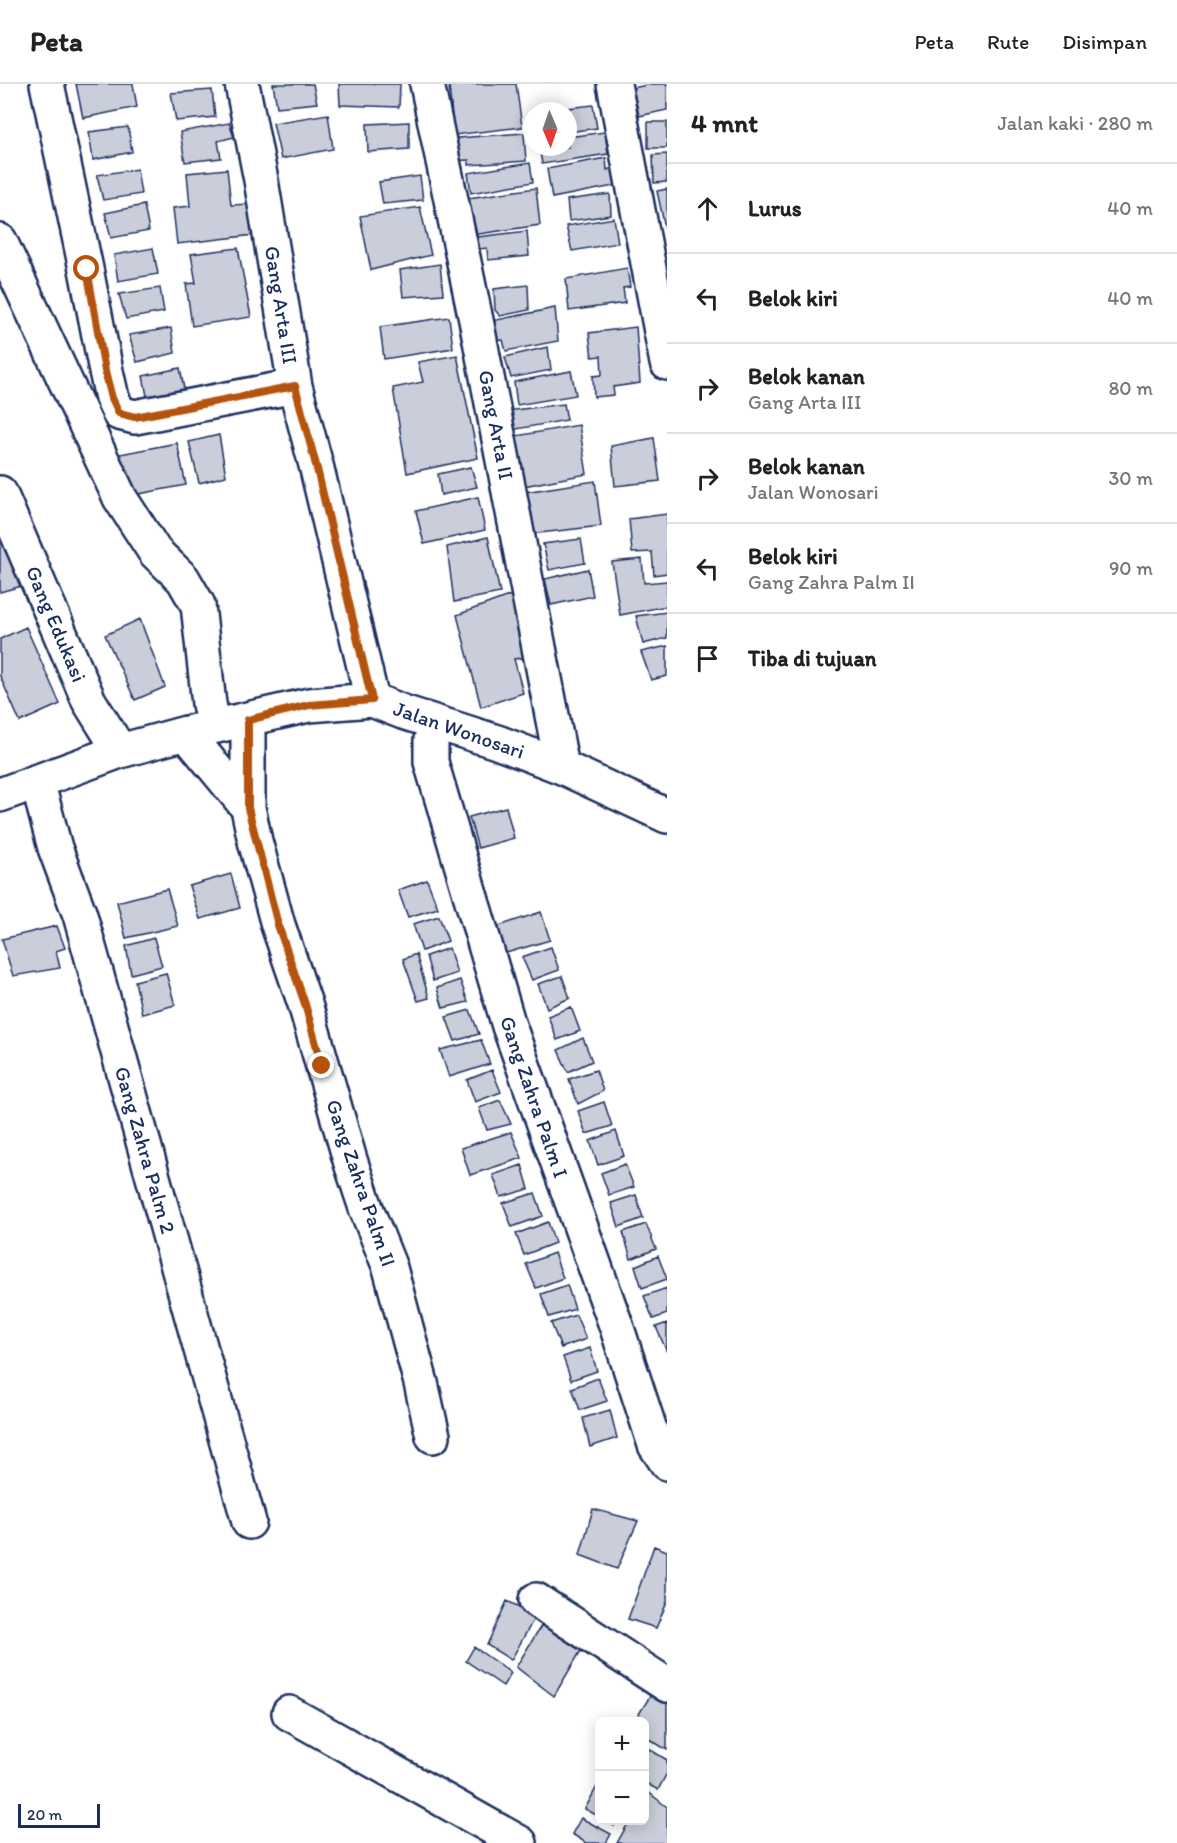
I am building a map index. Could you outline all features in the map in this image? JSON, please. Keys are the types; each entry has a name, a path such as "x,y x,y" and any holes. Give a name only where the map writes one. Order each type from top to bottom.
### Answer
{"street":[{"path":"47,84 87,269 105,371 112,398 119,413 135,417 295,386"},
{"name":"Gang Arta III","path":"242,84 261,180 295,386 372,700"},
{"name":"Gang Arta II","path":"427,84 477,325 562,767"},
{"path":"614,84 667,363"},
{"path":"0,241 120,498 155,552 183,579 198,605 209,704 200,730 248,808"},
{"name":"Gang Edukasi","path":"0,494 89,701 120,751"},
{"name":"Jalan Wonosari","path":"0,795 120,751 200,730 309,705 372,700 562,767 667,816"},
{"name":"Gang Zahra Palm II","path":"248,720 248,808 278,925 305,1004 350,1160 390,1268 433,1436"},
{"name":"Gang Zahra Palm I","path":"436,723 431,740 431,762 509,1026 617,1328 656,1445 667,1463"},
{"name":"Gang Zahra Palm 2","path":"37,781 55,848 80,915 249,1522"},
{"path":"536,1600 667,1685"},
{"path":"289,1713 520,1843"}],"building":[{"path":"76,84 133,84 137,107 83,118"},
{"path":"273,84 313,84 317,103 277,107"},
{"path":"339,84 400,84 399,107 340,105"},
{"path":"516,84 522,127 454,135 449,86"},
{"path":"651,84 667,84 667,110 639,116 633,88"},
{"path":"212,90 215,117 176,121 171,93"},
{"path":"593,105 597,128 577,131 577,107"},
{"path":"328,114 333,149 281,159 273,123"},
{"path":"409,122 409,149 368,152 367,124"},
{"path":"648,122 667,122 667,148 648,148"},
{"path":"229,123 234,137 218,141 221,158 185,162 180,132"},
{"path":"128,127 132,152 93,160 89,132"},
{"path":"605,132 608,154 542,164 541,156 577,156 577,136"},
{"path":"523,133 523,156 526,156 526,161 469,165 469,160 447,161 445,139"},
{"path":"667,154 667,182 654,183 653,155"},
{"path":"606,158 607,170 615,167 619,185 552,198 547,169"},
{"path":"530,163 533,182 471,193 468,173"},
{"path":"137,169 141,194 103,200 97,175"},
{"path":"227,169 231,205 250,204 254,235 177,244 173,208 190,206 187,173"},
{"path":"420,176 423,200 383,204 379,182"},
{"path":"536,188 540,225 465,236 462,199"},
{"path":"667,189 667,228 665,228 657,191"},
{"path":"610,194 611,215 569,221 567,200"},
{"path":"144,205 149,231 111,238 105,213"},
{"path":"420,207 431,255 371,270 360,216"},
{"path":"614,218 618,243 572,251 566,226"},
{"path":"527,231 529,256 488,260 487,248 479,249 478,237"},
{"path":"153,248 158,274 118,281 114,255"},
{"path":"238,248 251,317 192,326 186,284 196,283 191,254"},
{"path":"440,264 443,294 403,297 400,270"},
{"path":"627,268 630,287 623,288 625,303 569,311 566,279"},
{"path":"528,285 529,310 500,316 495,310 494,289"},
{"path":"160,288 164,312 126,319 119,294"},
{"path":"555,308 558,341 506,351 503,340 488,342 487,322"},
{"path":"449,317 453,348 384,359 380,327"},
{"path":"636,327 640,383 613,387 614,395 594,397 593,376 602,375 601,356 592,357 589,333"},
{"path":"171,328 175,353 137,362 129,335"},
{"path":"548,347 551,370 511,378 505,357"},
{"path":"457,355 478,458 407,473 393,388 423,382 418,362"},
{"path":"180,368 185,394 148,401 143,376"},
{"path":"571,371 576,395 517,405 514,382"},
{"path":"564,404 567,420 511,430 506,411"},
{"path":"579,425 587,474 518,487 510,437"},
{"path":"219,435 226,476 199,483 189,442"},
{"path":"654,438 660,481 615,486 611,446"},
{"path":"177,443 186,485 123,497 115,455"},
{"path":"471,467 477,487 441,495 438,474"},
{"path":"595,481 601,526 531,534 525,492"},
{"path":"478,497 485,530 424,544 416,511"},
{"path":"667,514 667,573 654,575 652,552 632,553 629,519"},
{"path":"488,537 500,593 454,602 447,547"},
{"path":"581,539 585,563 549,570 543,544"},
{"path":"17,540 29,584 0,592 0,544"},
{"path":"642,559 644,583 667,581 667,606 620,615 612,562"},
{"path":"588,569 593,596 551,605 545,579"},
{"path":"514,594 530,657 514,659 523,693 481,707 457,615"},
{"path":"667,612 667,638 643,644 636,616"},
{"path":"140,619 165,687 135,700 105,635"},
{"path":"26,627 60,704 20,722 0,676 0,639"},
{"path":"667,646 667,676 651,680 641,652"},
{"path":"506,807 514,838 478,848 469,817"},
{"path":"231,874 240,908 200,919 189,886"},
{"path":"427,880 438,908 408,917 398,890"},
{"path":"167,889 178,926 126,938 117,902"},
{"path":"541,912 550,940 506,953 496,927"},
{"path":"439,916 448,941 422,951 413,924"},
{"path":"57,926 65,948 56,951 60,968 13,976 2,939"},
{"path":"154,938 162,966 131,974 126,946"},
{"path":"551,947 559,970 532,980 522,957"},
{"path":"449,948 457,973 433,981 426,956"},
{"path":"416,954 429,998 418,1001 403,959"},
{"path":"166,973 175,1005 142,1014 135,981"},
{"path":"562,976 570,998 547,1008 538,984"},
{"path":"460,980 468,1002 443,1008 437,988"},
{"path":"571,1007 580,1031 557,1040 548,1016"},
{"path":"470,1010 479,1034 455,1041 446,1017"},
{"path":"583,1038 592,1061 568,1072 558,1050"},
{"path":"481,1040 490,1064 449,1077 440,1050"},
{"path":"492,1070 501,1092 475,1102 467,1080"},
{"path":"596,1070 603,1091 578,1104 569,1079"},
{"path":"500,1100 511,1124 487,1130 479,1108"},
{"path":"604,1102 612,1126 586,1134 578,1111"},
{"path":"616,1131 624,1156 598,1165 590,1141"},
{"path":"511,1132 522,1158 470,1175 461,1148"},
{"path":"625,1164 634,1187 609,1195 601,1173"},
{"path":"522,1165 529,1189 501,1197 493,1175"},
{"path":"535,1193 543,1216 512,1227 503,1203"},
{"path":"636,1195 643,1218 619,1227 611,1203"},
{"path":"548,1222 555,1243 524,1255 516,1234"},
{"path":"646,1224 656,1249 631,1259 623,1232"},
{"path":"554,1253 563,1278 536,1288 526,1264"},
{"path":"658,1256 667,1279 642,1288 635,1266"},
{"path":"567,1285 575,1309 549,1317 541,1294"},
{"path":"667,1288 667,1314 653,1319 644,1296"},
{"path":"576,1315 586,1339 561,1348 551,1323"},
{"path":"667,1323 667,1352 656,1327"},
{"path":"590,1348 597,1371 571,1380 563,1357"},
{"path":"598,1378 607,1401 580,1410 572,1388"},
{"path":"610,1410 617,1438 590,1447 583,1418"},
{"path":"593,1509 638,1521 617,1569 580,1555"},
{"path":"654,1546 667,1551 667,1602 656,1628 628,1619"},
{"path":"507,1601 536,1615 511,1660 487,1645"},
{"path":"544,1621 582,1649 554,1696 516,1667"},
{"path":"474,1647 511,1673 503,1686 466,1661"},
{"path":"652,1693 667,1704 667,1750 649,1739 649,1717 637,1717"},
{"path":"649,1749 667,1760 667,1773 658,1790 649,1785"},
{"path":"595,1790 595,1814 585,1809"},
{"path":"649,1793 667,1807 667,1843 617,1843 627,1825 649,1825"},
{"path":"581,1818 611,1834 606,1843 586,1843 572,1834"}],"route":[{"path":"87,269 105,371 112,398 119,413 135,417 295,386 372,700 309,705 248,720 248,808 255,841 278,925 305,1004 322,1066"}]}
